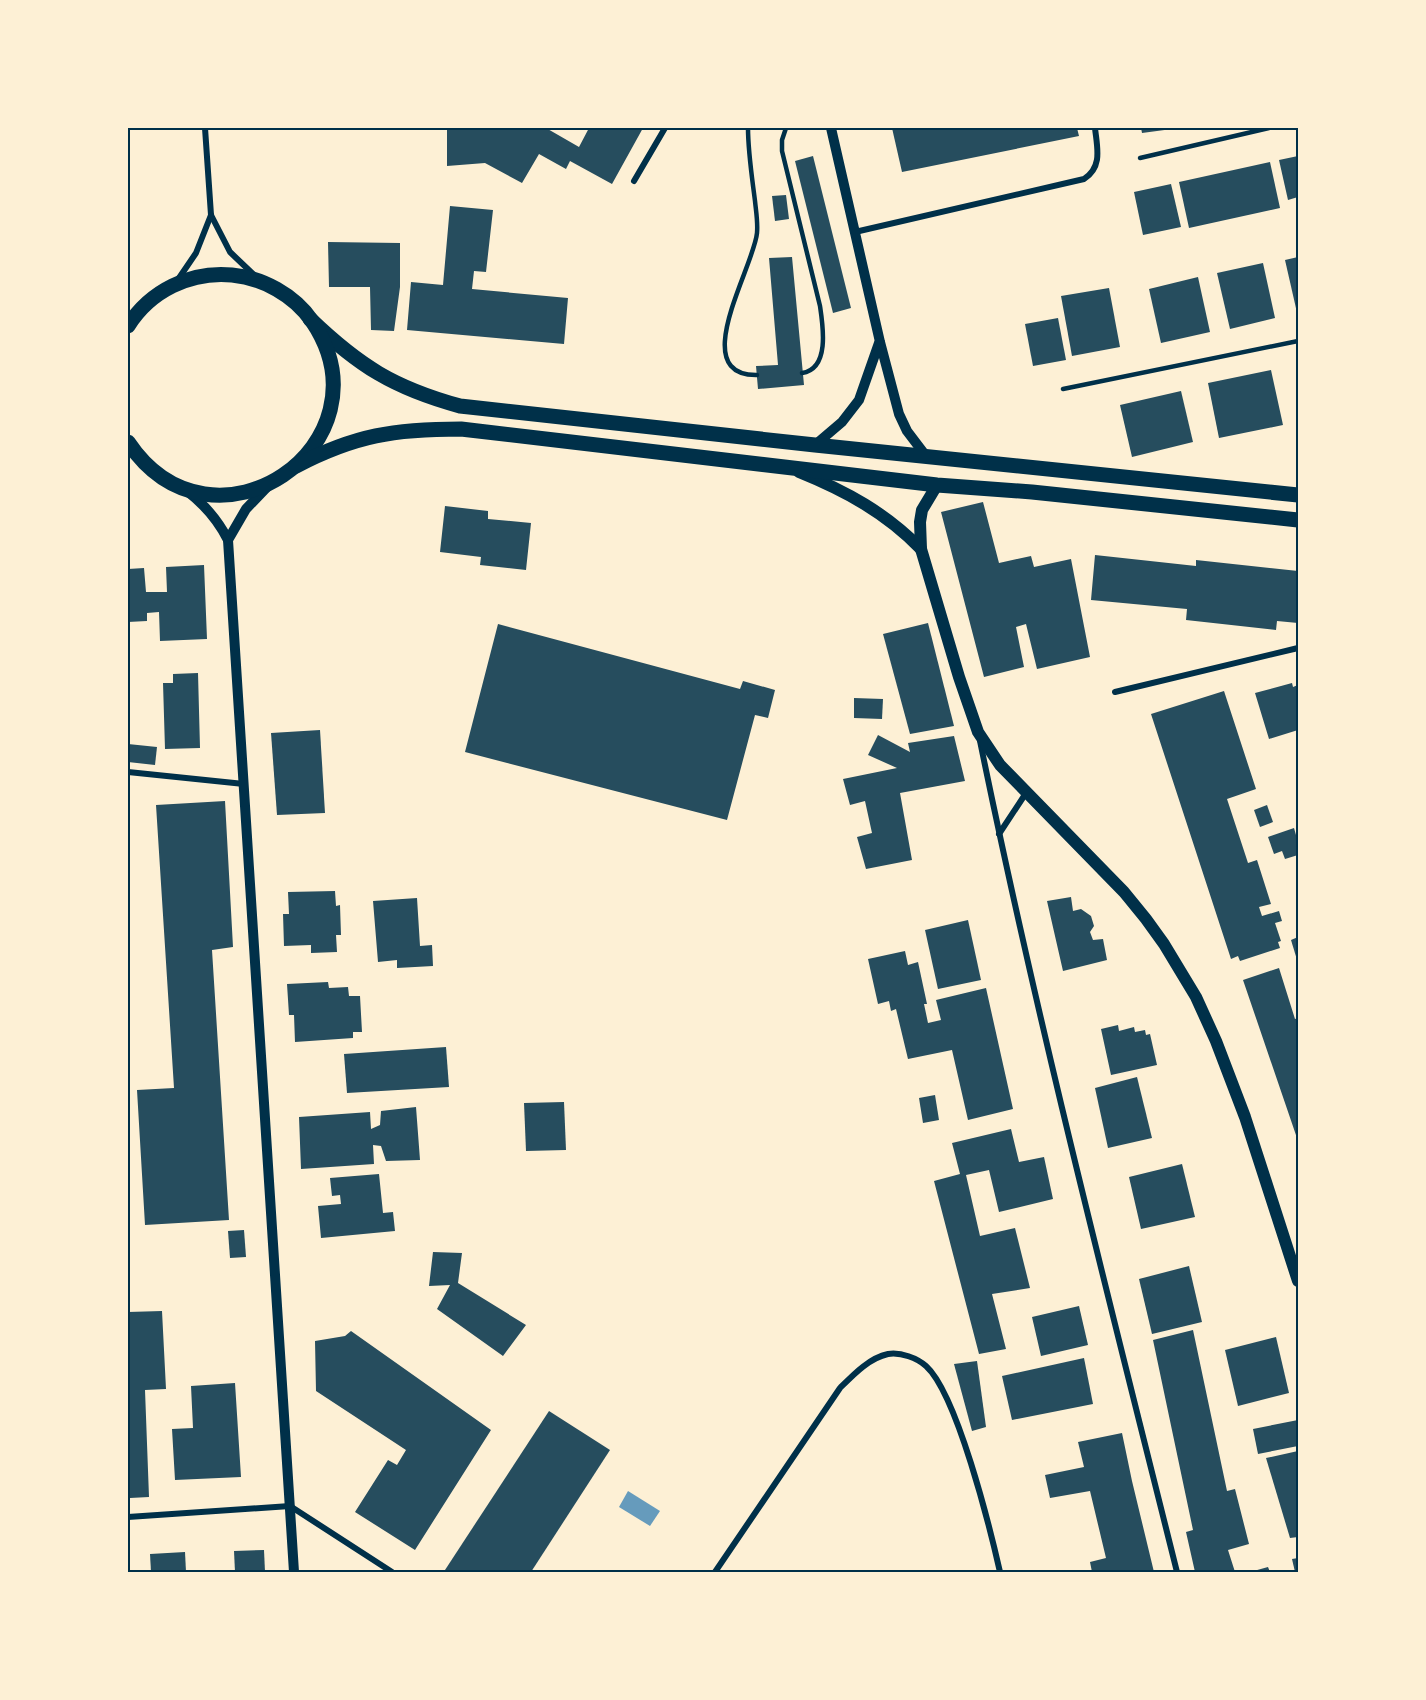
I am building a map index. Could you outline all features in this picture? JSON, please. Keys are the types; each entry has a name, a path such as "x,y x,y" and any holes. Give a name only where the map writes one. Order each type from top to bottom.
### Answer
{"main road":[{"path":"128,326 138,312 154,297 172,286 193,278 222,274 241,276 264,283 294,301 333,341 380,376 429,397 460,406 1299,495"},
{"path":"128,306 154,297"},
{"path":"296,466 310,451 321,433 328,415 332,390 332,373 326,350 310,319"},
{"path":"128,442 139,458 154,472 182,487 202,493 222,495 250,491 270,484 296,466 330,449 377,434 425,429 461,429 937,484 1299,520"},
{"path":"790,468 853,495 903,530 921,549"},
{"path":"937,484 922,510 921,549 978,732 1000,765 1124,892 1164,944 1196,997 1216,1041 1245,1117 1299,1281"}],"street":[{"path":"205,128 211,215 230,252 264,283"},
{"path":"634,181 665,128"},
{"path":"831,128 880,342 902,422 926,456"},
{"path":"855,232 1084,179 1091,175 1098,164 1095,128"},
{"path":"172,286 196,253 211,215"},
{"path":"815,445 842,422 859,400 880,342"},
{"path":"228,540 246,509 270,484"},
{"path":"182,487 208,511 228,540 294,1572"},
{"path":"1115,692 1299,648"},
{"path":"978,732 1045,1039 1177,1572"},
{"path":"128,772 244,784"},
{"path":"999,834 1026,793"},
{"path":"716,1572 840,1388 855,1372 877,1358 889,1354 913,1358 927,1367 938,1382 957,1422 986,1516 1000,1572"},
{"path":"128,1517 290,1506 392,1572"}],"lane":[{"path":"748,128 757,236 727,321 724,340 725,358 729,367 739,373 757,375"},
{"path":"786,128 782,140 782,151 818,296 822,324 818,363 813,370 802,373"},
{"path":"1140,158 1269,128"},
{"path":"1063,389 1299,341"}],"water":[{"path":"628,1491 660,1511 650,1526 619,1507"}],"building":[{"path":"447,128 546,128 579,147 589,128 643,128 612,184 570,161 566,169 539,154 522,183 485,163 447,166"},
{"path":"892,128 1077,128 1079,136 902,172"},
{"path":"1141,128 1172,128 1172,129 1142,133"},
{"path":"813,156 851,308 833,313 795,161"},
{"path":"1298,156 1298,197 1288,200 1279,160"},
{"path":"1270,162 1280,208 1189,228 1179,182"},
{"path":"1171,184 1181,227 1143,235 1134,192"},
{"path":"786,195 789,219 775,221 772,196"},
{"path":"450,206 493,210 486,272 474,271 472,289 568,298 564,344 407,330 411,282 443,285"},
{"path":"328,242 400,243 400,287 394,331 371,330 370,287 329,287"},
{"path":"792,257 804,385 758,389 756,366 778,365 769,258"},
{"path":"1298,257 1298,317 1285,260"},
{"path":"1263,263 1275,318 1230,329 1217,273"},
{"path":"1198,277 1210,332 1161,343 1149,289"},
{"path":"1109,288 1120,347 1072,356 1061,296"},
{"path":"1058,318 1066,360 1033,366 1025,324"},
{"path":"1271,370 1283,425 1219,438 1208,383"},
{"path":"1181,391 1193,442 1132,457 1120,405"},
{"path":"983,502 999,563 1031,556 1034,567 1071,559 1090,657 1037,669 1026,624 1016,627 1024,667 984,677 941,512"},
{"path":"445,506 488,511 488,519 531,523 526,570 480,565 481,557 440,552"},
{"path":"1095,555 1196,566 1196,560 1298,571 1298,623 1277,621 1276,630 1186,620 1187,609 1091,600"},
{"path":"204,565 207,639 160,641 159,612 147,613 147,621 128,622 128,569 144,568 146,592 167,592 166,567"},
{"path":"928,623 954,726 910,734 883,634"},
{"path":"498,624 740,689 743,681 775,690 768,718 755,715 727,820 465,752"},
{"path":"198,673 200,748 165,749 163,683 173,683 173,674"},
{"path":"1292,683 1293,687 1298,685 1298,730 1269,739 1255,693"},
{"path":"1224,691 1256,789 1227,799 1248,863 1257,860 1271,904 1259,907 1262,916 1279,911 1282,921 1275,923 1281,941 1278,942 1280,948 1240,961 1238,956 1231,959 1151,714"},
{"path":"854,698 883,699 882,719 854,718"},
{"path":"320,730 325,813 277,815 271,733"},
{"path":"878,735 910,752 908,743 954,736 965,781 900,793 912,860 866,869 857,837 872,833 865,801 850,805 843,779 897,768 868,755"},
{"path":"128,744 157,747 155,765 128,762"},
{"path":"225,801 233,947 212,950 229,1220 145,1225 137,1090 174,1088 156,805"},
{"path":"1267,805 1273,822 1260,827 1254,810"},
{"path":"1294,828 1298,842 1298,855 1285,859 1282,851 1274,854 1268,837"},
{"path":"335,891 336,906 340,905 341,935 336,935 337,952 311,953 311,945 284,946 283,914 289,914 288,892"},
{"path":"1071,897 1073,911 1081,909 1091,916 1094,926 1090,932 1093,940 1103,939 1107,960 1063,971 1047,901"},
{"path":"417,898 420,946 432,945 433,966 397,968 397,960 378,962 373,901"},
{"path":"968,920 981,980 938,989 925,930"},
{"path":"1298,937 1298,963 1291,940"},
{"path":"905,951 908,965 918,962 927,1004 924,1004 928,1023 941,1020 936,1000 986,988 1013,1109 968,1120 952,1050 908,1059 896,1009 891,1011 889,1001 878,1004 868,959"},
{"path":"1279,968 1295,1019 1298,1018 1298,1141 1243,980"},
{"path":"328,982 329,988 348,987 349,996 360,996 362,1032 353,1032 353,1038 295,1042 294,1015 289,1015 287,984"},
{"path":"1118,1025 1119,1031 1134,1027 1135,1032 1145,1030 1146,1035 1150,1034 1157,1065 1111,1075 1101,1029"},
{"path":"446,1047 449,1087 347,1093 344,1054"},
{"path":"1137,1077 1152,1138 1108,1148 1095,1088"},
{"path":"935,1095 939,1120 923,1123 919,1098"},
{"path":"564,1102 566,1150 526,1151 524,1103"},
{"path":"416,1107 420,1160 386,1161 381,1146 373,1145 374,1164 301,1169 299,1117 370,1112 371,1129 380,1125 381,1111"},
{"path":"1011,1129 1019,1162 1044,1157 1053,1199 999,1212 989,1170 966,1175 980,1236 1015,1228 1030,1288 992,1294 1006,1349 979,1354 934,1181 960,1174 952,1143"},
{"path":"1182,1164 1195,1217 1141,1229 1129,1177"},
{"path":"379,1174 383,1213 393,1212 395,1231 321,1238 318,1206 341,1204 340,1195 332,1196 330,1178"},
{"path":"244,1230 246,1257 230,1258 228,1231"},
{"path":"433,1252 462,1253 458,1283 526,1325 503,1356 437,1309 450,1285 429,1286"},
{"path":"1189,1266 1202,1322 1152,1334 1139,1279"},
{"path":"1079,1306 1088,1345 1041,1356 1032,1317"},
{"path":"162,1311 166,1389 145,1390 149,1497 130,1498 128,1312"},
{"path":"1193,1330 1227,1491 1235,1489 1249,1544 1228,1550 1235,1572 1195,1572 1186,1532 1193,1530 1153,1340"},
{"path":"351,1331 491,1430 415,1550 355,1512 388,1460 397,1465 406,1450 316,1391 315,1341 345,1336"},
{"path":"1276,1337 1289,1393 1238,1406 1225,1350"},
{"path":"1084,1358 1093,1404 1012,1420 1002,1376"},
{"path":"977,1361 986,1427 972,1431 954,1364"},
{"path":"235,1383 241,1477 175,1480 172,1429 193,1428 191,1386"},
{"path":"549,1411 610,1450 531,1572 450,1572 445,1570"},
{"path":"1298,1420 1298,1446 1258,1454 1253,1429"},
{"path":"1122,1433 1154,1572 1092,1572 1090,1562 1106,1558 1090,1491 1050,1498 1045,1475 1084,1467 1078,1442"},
{"path":"1298,1451 1298,1537 1290,1538 1266,1458"},
{"path":"264,1550 265,1572 235,1572 234,1551"},
{"path":"185,1552 186,1572 151,1572 150,1554"},
{"path":"1298,1558 1298,1572 1295,1572 1292,1559"},
{"path":"1268,1567 1270,1572 1250,1572"}]}
